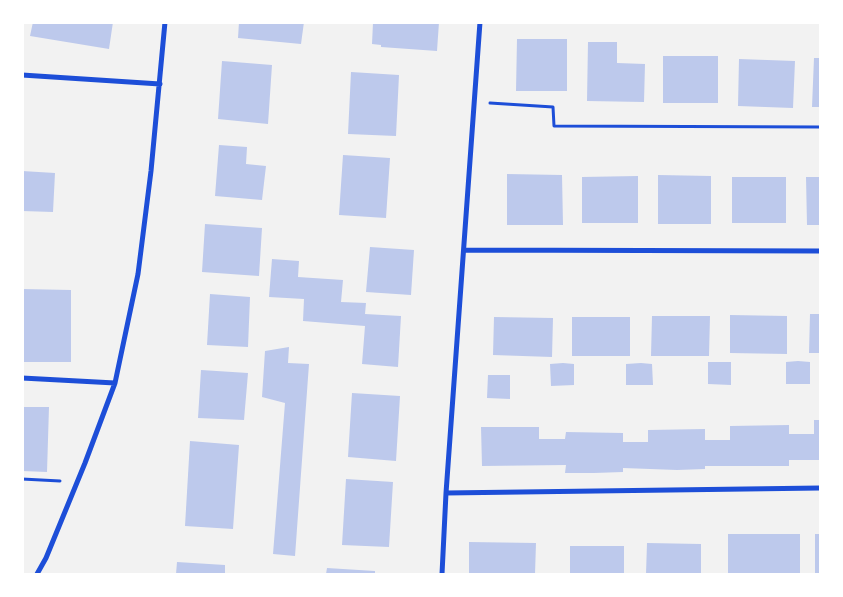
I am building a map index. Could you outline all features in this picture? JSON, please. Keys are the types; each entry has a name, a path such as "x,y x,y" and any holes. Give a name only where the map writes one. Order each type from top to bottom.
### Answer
{"street":[{"path":"37,574 46,558 78,482 114,382 138,274 151,171 165,22"},
{"path":"442,574 446,493 480,22"},
{"path":"22,75 160,84"},
{"path":"465,250 820,252"},
{"path":"22,378 114,382"},
{"path":"446,493 820,488"}],"path":[{"path":"475,102 553,107 554,126 820,127"},
{"path":"22,478 78,482"}],"building":[{"path":"33,22 113,22 109,49 30,36"},
{"path":"239,22 304,22 301,44 238,38"},
{"path":"383,22 439,22 437,51 381,47 381,45 372,44 373,23 383,24"},
{"path":"517,39 567,39 567,91 516,91"},
{"path":"588,42 617,42 617,63 645,64 644,102 587,101"},
{"path":"663,56 718,56 718,103 663,103"},
{"path":"814,58 820,58 820,107 812,107"},
{"path":"739,59 795,61 793,108 738,106"},
{"path":"222,61 272,65 268,124 218,119"},
{"path":"351,72 399,75 396,136 348,134"},
{"path":"219,145 247,147 246,164 266,166 262,200 215,196"},
{"path":"343,155 390,158 386,218 339,215"},
{"path":"22,171 55,173 53,212 22,211"},
{"path":"507,174 562,175 563,225 507,225"},
{"path":"658,175 711,176 711,224 658,224"},
{"path":"638,176 638,223 582,223 582,177"},
{"path":"732,177 786,177 786,223 732,223"},
{"path":"806,177 820,177 820,225 807,225"},
{"path":"205,224 262,228 259,276 202,272"},
{"path":"370,247 414,250 411,295 366,292"},
{"path":"272,259 299,261 298,277 343,280 341,302 366,303 365,314 401,316 398,367 362,364 365,326 303,321 304,299 269,297"},
{"path":"22,289 71,290 71,362 22,362"},
{"path":"210,294 250,297 248,347 207,345"},
{"path":"810,314 820,314 820,353 809,353"},
{"path":"730,315 787,316 787,354 730,353"},
{"path":"652,316 710,316 709,356 651,356"},
{"path":"494,317 553,318 552,357 493,355"},
{"path":"572,317 630,317 630,356 572,356"},
{"path":"289,347 288,363 309,364 295,556 273,554 285,403 262,397 265,351"},
{"path":"708,362 731,362 731,385 708,384"},
{"path":"786,362 810,362 810,384 786,384"},
{"path":"550,364 574,364 574,385 551,386"},
{"path":"626,364 652,364 653,385 626,385"},
{"path":"201,370 248,373 244,420 198,418"},
{"path":"488,375 510,375 510,399 487,398"},
{"path":"352,393 400,396 396,461 348,457"},
{"path":"22,407 49,407 47,472 22,471"},
{"path":"814,420 820,420 820,460 789,460 789,466 705,466 705,469 677,470 623,468 623,472 565,473 566,465 482,466 481,427 539,427 539,439 565,439 566,432 623,433 623,442 648,442 648,430 705,429 705,440 730,440 730,426 789,425 789,434 814,434"},
{"path":"190,441 239,445 233,529 185,526"},
{"path":"346,479 393,482 389,547 342,545"},
{"path":"728,534 800,534 800,574 728,574"},
{"path":"815,534 820,534 820,574 815,574"},
{"path":"469,542 536,543 535,574 469,574"},
{"path":"647,543 701,544 701,574 646,574"},
{"path":"570,546 624,546 624,574 570,574"},
{"path":"177,562 225,565 225,574 176,574"},
{"path":"327,568 375,571 375,574 326,574"}]}
